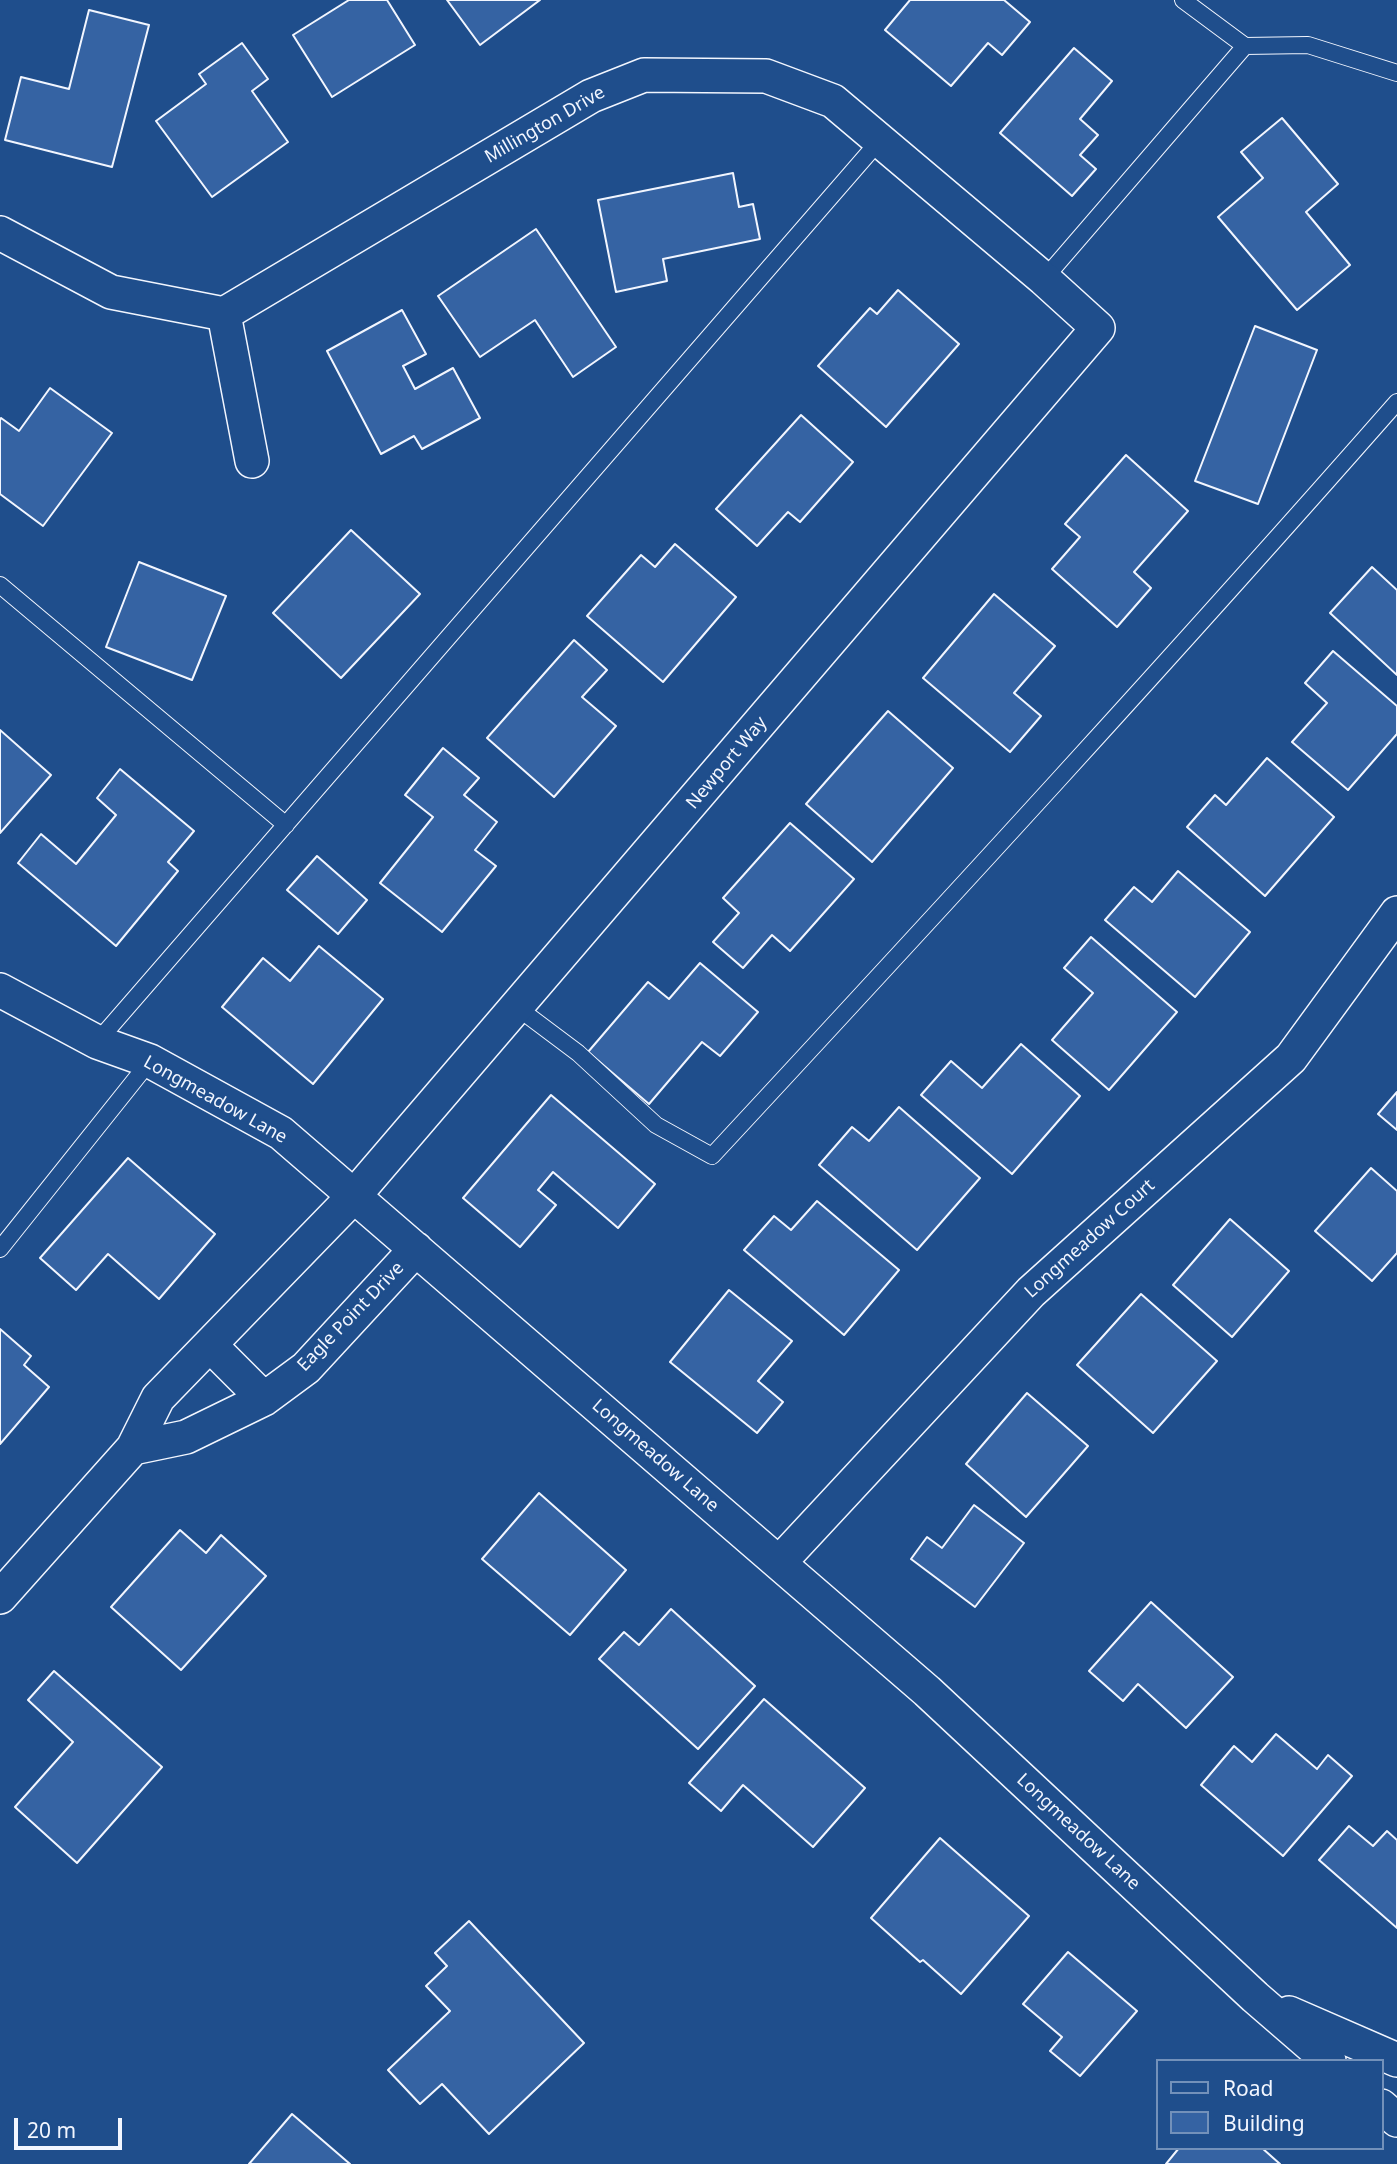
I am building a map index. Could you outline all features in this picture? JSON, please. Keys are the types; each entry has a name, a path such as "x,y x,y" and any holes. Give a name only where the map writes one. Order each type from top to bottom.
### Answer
{"street":[{"name":"Millington Drive","path":"224,314 591,96 644,75 766,76 833,101 1098,328"},
{"path":"0,233 111,292 224,314 252,461"},
{"name":"Newport Way","path":"354,1196 518,1008 1098,328"},
{"name":"Longmeadow Court","path":"779,1563 1031,1292 1291,1058 1397,913"},
{"name":"Longmeadow Lane","path":"0,990 97,1042 150,1061 281,1133 927,1691 1255,1997 1327,2059"},
{"path":"0,1597 133,1448 158,1398 354,1196"},
{"name":"Eagle Point Drive","path":"133,1448 186,1437 264,1399 306,1368 416,1249"},
{"path":"210,1346 264,1399"},
{"name":"Longmeadow Lane","path":"1255,1997 1397,2060"},
{"path":"1383,2108 1397,2120"}],"lane":[{"path":"1183,0 1245,46 1308,45 1397,73"},
{"path":"1044,279 1245,46"},
{"path":"97,1042 880,140"},
{"path":"518,1008 578,1053 656,1125 712,1156 1010,835 1397,402"},
{"path":"0,585 286,825"},
{"path":"0,1249 150,1061"}],"building":[{"path":"349,0 387,0 415,45 332,97 293,35"},
{"path":"447,0 540,0 480,45"},
{"path":"910,0 1004,0 1030,22 1002,55 988,43 951,86 885,30"},
{"path":"89,10 149,25 112,167 5,140 21,77 69,89"},
{"path":"242,43 268,79 252,91 288,142 212,197 156,121 206,84 199,74"},
{"path":"1074,48 1112,81 1080,119 1098,135 1080,155 1096,169 1072,196 1000,133"},
{"path":"1282,118 1338,184 1306,212 1350,265 1297,310 1218,217 1263,178 1241,152"},
{"path":"733,173 739,207 753,204 760,239 663,259 667,281 616,292 598,200"},
{"path":"536,229 616,347 573,377 535,320 480,357 438,296"},
{"path":"898,290 959,344 886,427 818,366 870,308 877,314"},
{"path":"402,310 426,354 403,366 415,389 453,368 480,418 422,449 414,436 381,454 327,351"},
{"path":"1255,326 1317,350 1258,504 1195,481"},
{"path":"50,388 112,433 43,526 0,494 0,420 1,418 19,431"},
{"path":"801,415 853,462 800,522 788,512 757,546 716,509"},
{"path":"1126,455 1188,511 1134,572 1151,588 1117,627 1052,569 1080,537 1065,524"},
{"path":"351,530 420,594 341,678 273,613"},
{"path":"675,544 736,597 663,682 587,616 641,555 655,567"},
{"path":"139,562 226,596 192,680 106,647"},
{"path":"1372,567 1397,590 1397,675 1330,613"},
{"path":"994,594 1055,646 1014,693 1041,716 1010,752 923,678"},
{"path":"574,640 607,670 582,697 616,726 554,797 487,738"},
{"path":"1333,651 1397,706 1397,734 1348,790 1292,742 1327,703 1305,683"},
{"path":"888,711 953,768 872,862 806,804"},
{"path":"0,730 51,775 0,833"},
{"path":"443,748 479,778 464,795 497,822 475,850 496,866 442,932 380,883 433,817 405,795"},
{"path":"1267,758 1334,817 1265,896 1187,827 1215,795 1226,805"},
{"path":"120,769 194,831 168,862 178,871 116,946 18,863 41,834 76,864 116,815 97,798"},
{"path":"790,823 854,879 790,951 772,935 743,968 713,942 739,913 723,898"},
{"path":"317,856 367,900 338,934 287,890"},
{"path":"1178,871 1250,932 1195,997 1105,920 1134,887 1152,902"},
{"path":"1091,937 1177,1012 1109,1090 1052,1040 1093,993 1064,968"},
{"path":"319,946 383,999 313,1084 222,1007 263,958 290,981"},
{"path":"700,963 758,1012 720,1056 702,1042 649,1104 588,1052 648,982 669,999"},
{"path":"1021,1044 1080,1096 1012,1174 921,1095 951,1061 982,1088"},
{"path":"1397,1092 1397,1130 1378,1114"},
{"path":"551,1095 655,1184 618,1228 553,1172 538,1190 556,1205 520,1247 463,1198"},
{"path":"899,1107 980,1178 917,1250 819,1165 852,1127 869,1141"},
{"path":"128,1158 215,1234 159,1299 108,1254 76,1290 40,1258"},
{"path":"1371,1168 1397,1191 1397,1253 1372,1281 1315,1231"},
{"path":"817,1201 899,1270 844,1335 744,1250 774,1216 791,1230"},
{"path":"1230,1219 1289,1271 1232,1337 1173,1285"},
{"path":"729,1290 792,1341 758,1381 783,1402 757,1433 670,1362"},
{"path":"1141,1294 1217,1361 1153,1433 1077,1365"},
{"path":"0,1329 31,1356 24,1365 49,1387 0,1444"},
{"path":"1027,1393 1088,1446 1026,1517 966,1464"},
{"path":"539,1493 626,1570 570,1635 482,1559"},
{"path":"974,1505 1024,1543 975,1607 911,1559 927,1537 942,1548"},
{"path":"180,1530 206,1553 221,1535 266,1576 181,1670 111,1607"},
{"path":"1151,1602 1233,1677 1186,1728 1138,1684 1123,1701 1089,1671"},
{"path":"671,1609 755,1686 698,1749 599,1659 624,1632 639,1645"},
{"path":"54,1671 162,1767 77,1863 15,1807 73,1742 28,1700"},
{"path":"764,1699 865,1788 813,1847 743,1785 721,1811 689,1783"},
{"path":"1276,1734 1317,1769 1328,1755 1352,1776 1283,1856 1201,1785 1234,1746 1252,1762"},
{"path":"1349,1826 1373,1846 1387,1831 1397,1840 1397,1928 1319,1860"},
{"path":"940,1838 1029,1916 961,1994 871,1918"},
{"path":"469,1921 584,2043 489,2134 442,2084 420,2104 388,2070 450,2011 426,1986 447,1966 435,1953"},
{"path":"1068,1952 1137,2011 1080,2076 1050,2051 1062,2037 1023,2004"},
{"path":"292,2114 350,2164 249,2164"},
{"path":"1177,2150 1264,2150 1280,2164 1166,2164"}]}
